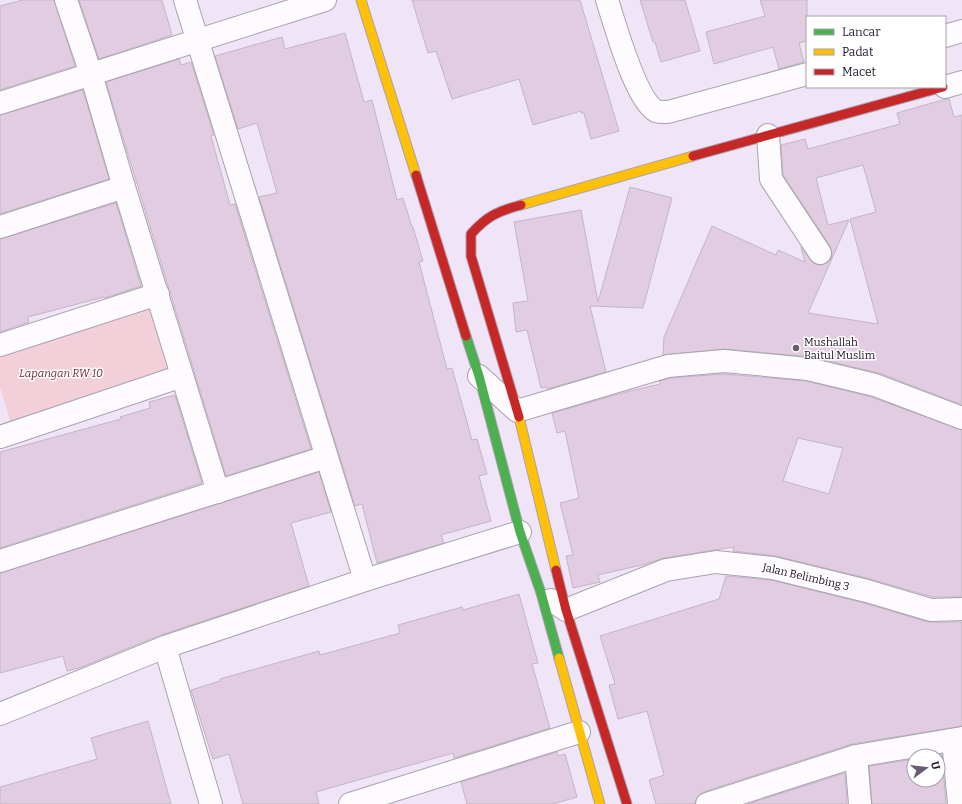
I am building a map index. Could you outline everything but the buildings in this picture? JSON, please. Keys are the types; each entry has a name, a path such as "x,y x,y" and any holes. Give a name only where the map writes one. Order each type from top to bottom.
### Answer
{"street":[{"path":"66,0 91,74 124,187 218,492"},
{"path":"185,0 365,580"},
{"path":"0,103 325,0"},
{"path":"361,0 479,376 520,532 541,593 600,804"},
{"path":"607,0 637,87 646,101 656,111 668,112 806,74"},
{"path":"946,36 962,31"},
{"path":"946,86 962,82"},
{"path":"627,804 566,610 517,411 471,256 471,234 483,220 501,210 940,88"},
{"path":"768,135 771,179 820,253"},
{"path":"0,228 124,187"},
{"path":"0,345 158,294"},
{"path":"517,411 668,366 724,361 808,369 874,385 962,418"},
{"path":"0,436 182,376"},
{"path":"479,376 517,411"},
{"path":"0,561 326,457"},
{"path":"0,714 165,647 365,580 520,532"},
{"name":"Jalan Belimbing 3","path":"566,610 666,570 716,562 774,568 930,610 962,609"},
{"path":"541,593 566,610"},
{"path":"165,647 211,804"},
{"path":"350,804 579,732"},
{"path":"707,804 856,756 958,739 960,804"},
{"path":"856,756 860,804"}],"green space":[{"name":"Lapangan RW 10","path":"148,304 172,380 13,430 0,388 0,351"}],"traffic: fast":[{"path":"466,336 479,376 520,532 541,593 559,658"}],"traffic: slow":[{"path":"361,0 416,175"},
{"path":"521,205 693,156"},
{"path":"519,417 556,570"},
{"path":"559,658 600,804"}],"traffic: jam":[{"path":"693,156 939,88"},
{"path":"416,175 466,336"},
{"path":"519,417 471,256 471,234 493,215 521,205"},
{"path":"556,570 566,610 627,804"}],"place":[{"name":"Mushallah Baitul Muslim","path":"796,348"}]}
